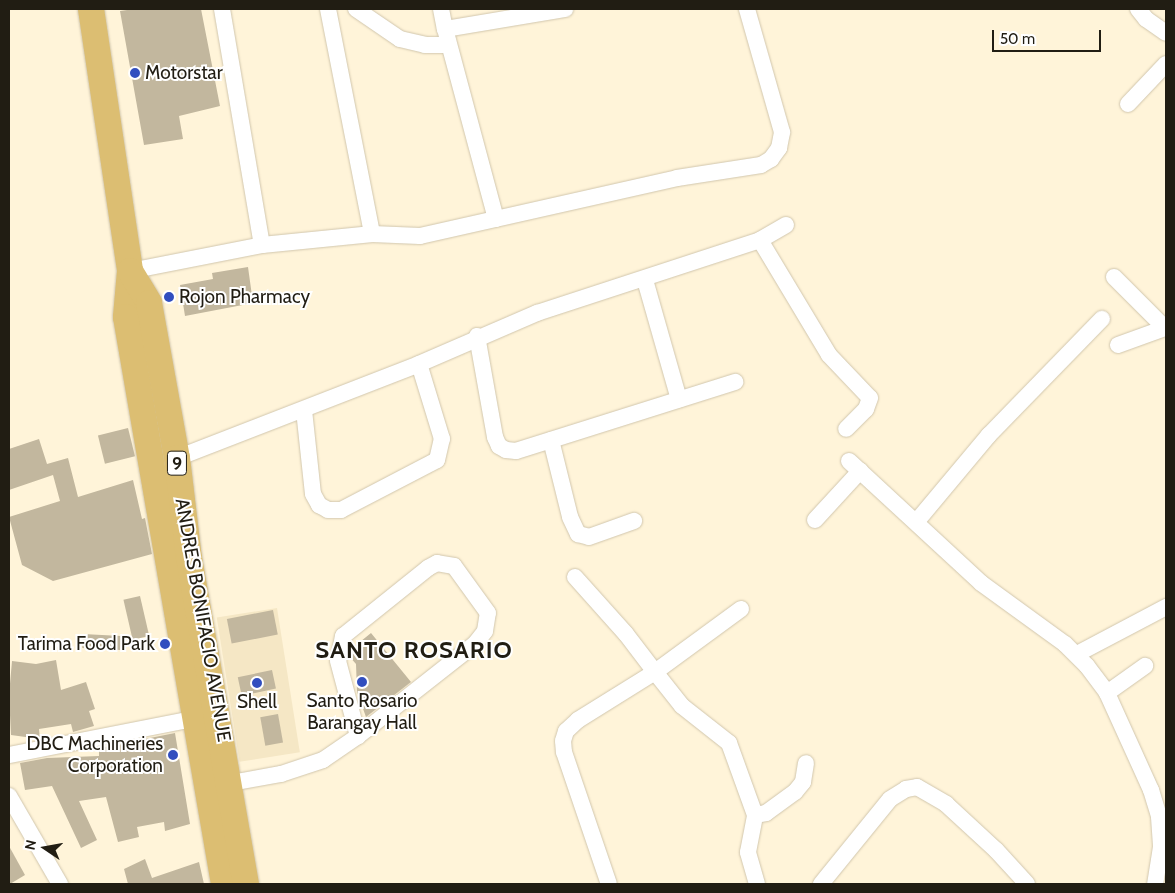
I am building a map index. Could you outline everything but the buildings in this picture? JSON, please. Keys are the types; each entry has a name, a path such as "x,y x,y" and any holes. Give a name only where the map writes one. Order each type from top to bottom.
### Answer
{"highway":[{"name":"ANDRES BONIFACIO AVENUE","path":"91,9 130,271 126,317 206,716 231,783 246,884"},
{"name":"ANDRES BONIFACIO AVENUE","path":"130,271 149,304 177,458 224,884"}],"street":[{"path":"222,9 262,245"},
{"path":"328,9 372,234"},
{"path":"356,9 400,39 425,45 446,37 467,23 565,9"},
{"path":"441,9 446,37 496,219"},
{"path":"130,271 262,245 372,234 420,236 677,178 761,164 771,159 778,148 782,132 747,9"},
{"path":"1138,9 1146,19 1166,33"},
{"path":"1128,104 1166,64"},
{"path":"177,458 419,364 477,336 537,313 645,280 760,240 786,225"},
{"path":"760,240 829,355 870,398 866,409 846,429"},
{"path":"1114,277 1166,328 1118,345"},
{"path":"645,280 679,399"},
{"path":"916,521 989,435 1102,319"},
{"path":"477,336 499,446 516,451 735,382"},
{"path":"304,410 313,494 319,505 328,510 341,510 436,460 442,439 419,364"},
{"path":"550,440 570,517 578,534 589,537 634,521"},
{"path":"815,520 854,466 916,521 981,583 1077,654 1107,693 1151,790 1159,817 1161,847 1155,884"},
{"path":"231,783 281,774 322,760 358,736 475,644 484,631 488,613 454,566 437,564 428,568 343,636 338,661 358,736"},
{"path":"575,577 626,634 682,706 729,743 755,815 748,852 757,884"},
{"path":"1077,654 1166,607"},
{"path":"609,884 564,752 563,741 566,731 578,720 655,672 741,609"},
{"path":"1107,693 1145,666"},
{"path":"9,755 206,716"},
{"path":"755,815 766,813 794,792 803,782 806,762"},
{"path":"821,884 890,799 906,789 917,787 946,804 996,850 1027,884"},
{"path":"9,796 60,884"}],"shaded area":[{"path":"277,608 300,752 240,762 217,618"}],"place":[{"name":"Motorstar","path":"135,73"},
{"name":"Rojon Pharmacy","path":"169,297"},
{"name":"Tarima Food Park","path":"165,644"},
{"name":"Santo Rosario Barangay Hall","path":"362,682"},
{"name":"Shell","path":"257,683"},
{"name":"DBC Machineries Corporation","path":"173,755"}],"district":[{"name":"SANTO ROSARIO","path":"414,650"}]}
